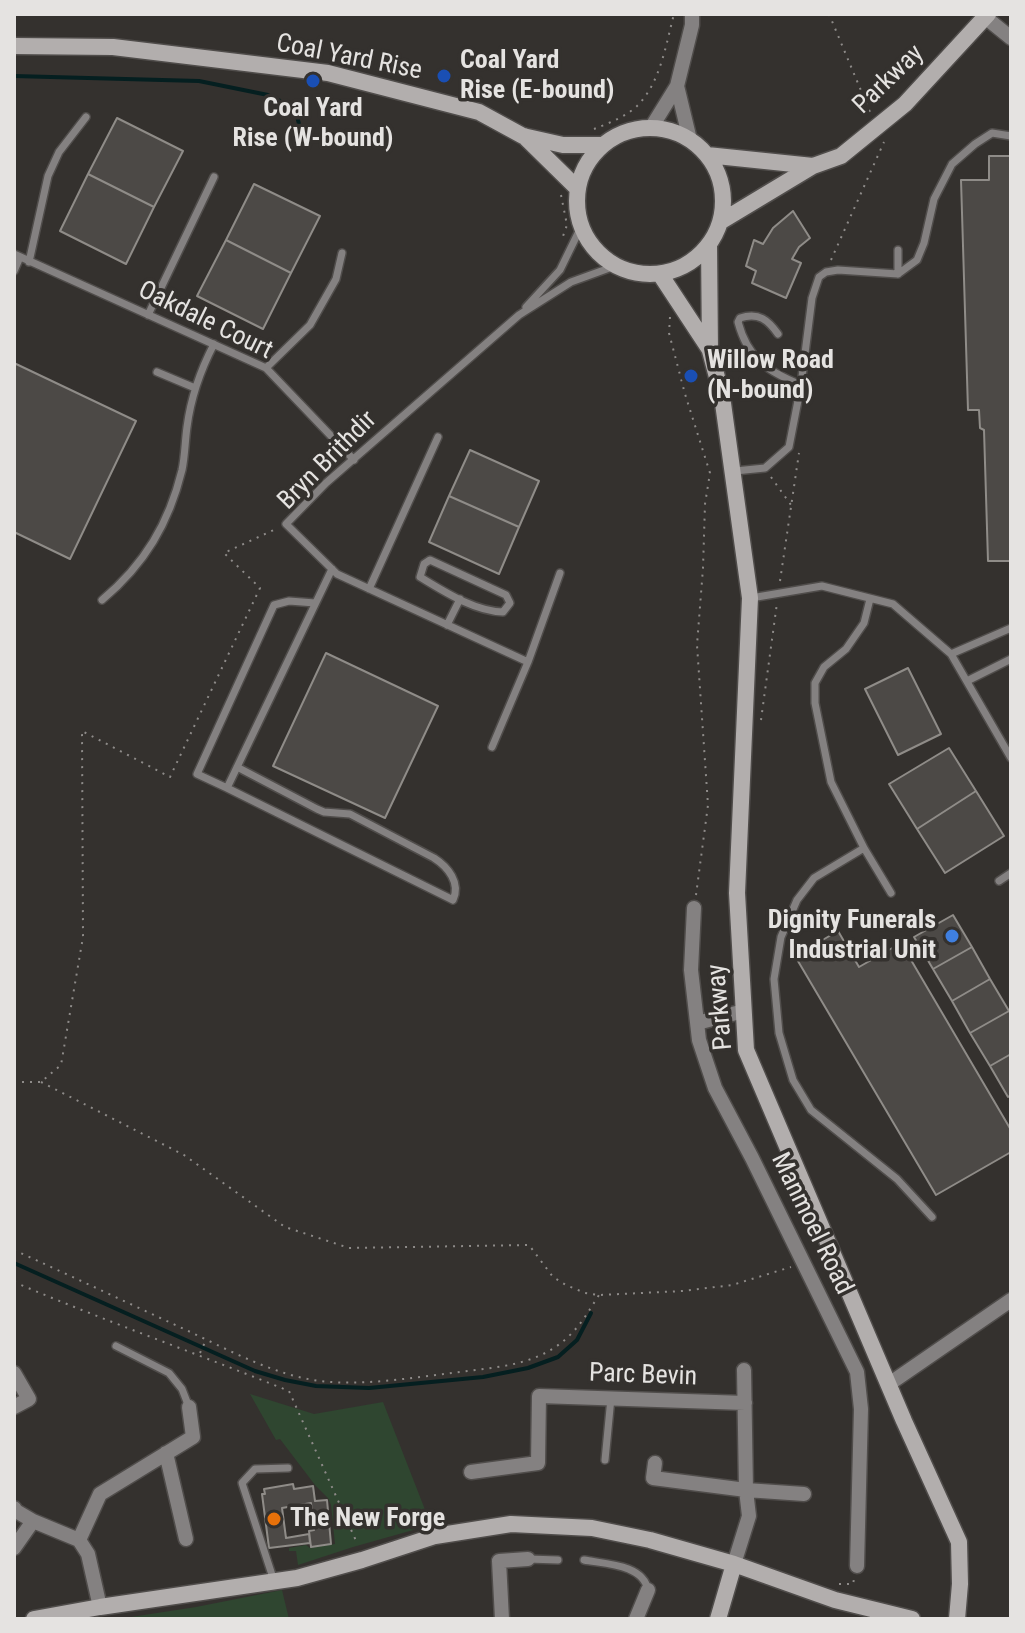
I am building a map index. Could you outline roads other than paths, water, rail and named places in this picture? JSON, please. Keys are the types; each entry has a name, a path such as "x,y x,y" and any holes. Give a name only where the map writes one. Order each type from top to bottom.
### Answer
{"main road":[{"name":"Parkway","path":"720,222 813,166 841,156 905,104 986,16"},
{"name":"Coal Yard Rise","path":"14,46 113,47 328,73 479,112 523,136 563,145 602,145"},
{"path":"651,128 671,131 690,140 707,155 719,176 723,199 720,222 709,245 679,269 660,274 637,273 615,266 589,243 576,208 582,172 602,145 633,130 651,128"},
{"name":"Coal Yard Rise","path":"523,136 577,188"},
{"path":"707,155 813,166"},
{"path":"709,245 710,351"},
{"path":"660,274 710,351"},
{"name":"Parkway","path":"710,351 722,396 750,598 737,893 746,1050 959,1542 957,1619"},
{"path":"34,1619 297,1578 435,1536 511,1524 592,1528 650,1540 734,1564 835,1600 912,1619"},
{"path":"718,1619 734,1564"}],"street":[{"path":"651,128 677,86 692,14"},
{"path":"986,16 1011,38"},
{"path":"677,86 690,140"},
{"name":"Manmoel Road","path":"694,908 691,970 697,1023 699,1040 715,1088 857,1372 861,1409 857,1566"},
{"path":"697,1023 744,1011"},
{"path":"889,1384 1011,1300"},
{"path":"734,1564 749,1516 744,1370"},
{"path":"14,1373 29,1399 14,1407"},
{"name":"Parc Bevin","path":"471,1472 538,1463 539,1396 745,1403"},
{"path":"79,1540 100,1494 193,1437 189,1407"},
{"path":"166,1453 186,1539"},
{"path":"655,1463 653,1478 804,1494"},
{"path":"14,1508 33,1521 79,1540 88,1554 100,1607"},
{"path":"14,1548 33,1521"},
{"path":"502,1619 494,1557 528,1559"},
{"path":"636,1619 648,1590"}],"lane":[{"path":"29,262 48,176 59,152 86,117"},
{"path":"732,471 765,468 789,447 801,385 812,298 819,277 826,272 850,270 898,274 917,260 934,199 952,164 992,133 1011,136"},
{"path":"148,315 214,177"},
{"path":"519,315 560,270 581,227"},
{"path":"898,250 898,274"},
{"path":"266,368 310,325 336,279 342,253"},
{"path":"14,271 17,256"},
{"name":"Oakdale Court","path":"17,256 266,368 354,460"},
{"name":"Bryn Brithdir","path":"528,662 337,574 286,524 326,483 519,315 571,282 615,266"},
{"path":"778,334 763,317 747,316 738,322 742,337 760,362 774,374 801,385"},
{"path":"102,600 132,573 159,534 183,466 187,424 199,373 214,344"},
{"path":"157,372 195,388"},
{"path":"369,589 438,437"},
{"path":"430,560 443,565 506,595 510,603 503,612 492,612 460,599 420,577 424,564 430,560"},
{"path":"227,788 332,569"},
{"path":"492,747 528,662 560,573"},
{"path":"750,598 822,586 893,604 951,654 1011,758"},
{"path":"447,625 460,599"},
{"path":"870,599 864,623 846,649 824,667 815,683 815,703 831,782 891,893"},
{"path":"237,767 324,812 350,814 434,858 453,878 456,894 453,900 197,774 274,605 289,601 315,603"},
{"path":"951,654 1011,628"},
{"path":"967,681 1011,659"},
{"path":"864,848 814,878 797,900 781,937 774,979 779,1033 793,1080 811,1110 897,1179 932,1217"},
{"path":"999,881 1011,873"},
{"path":"116,1346 169,1373 182,1389 189,1407"},
{"path":"605,1460 611,1398"},
{"path":"274,1581 242,1483 255,1469 288,1468"},
{"path":"528,1559 558,1560"},
{"path":"584,1560 623,1567 638,1574 646,1582 648,1590"}],"waterway":[{"path":"14,76 199,81 268,95 295,108 300,128"},
{"path":"14,1263 255,1371 316,1386 369,1388 483,1377 528,1368 558,1357 577,1340 591,1313"}],"place":[{"name":"Coal Yard Rise (E-bound)","path":"444,76"},
{"name":"Coal Yard Rise (W-bound)","path":"313,81"},
{"name":"Willow Road (N-bound)","path":"691,376"},
{"name":"Dignity Funerals Industrial Unit","path":"952,936"},
{"name":"The New Forge","path":"274,1519"}]}
